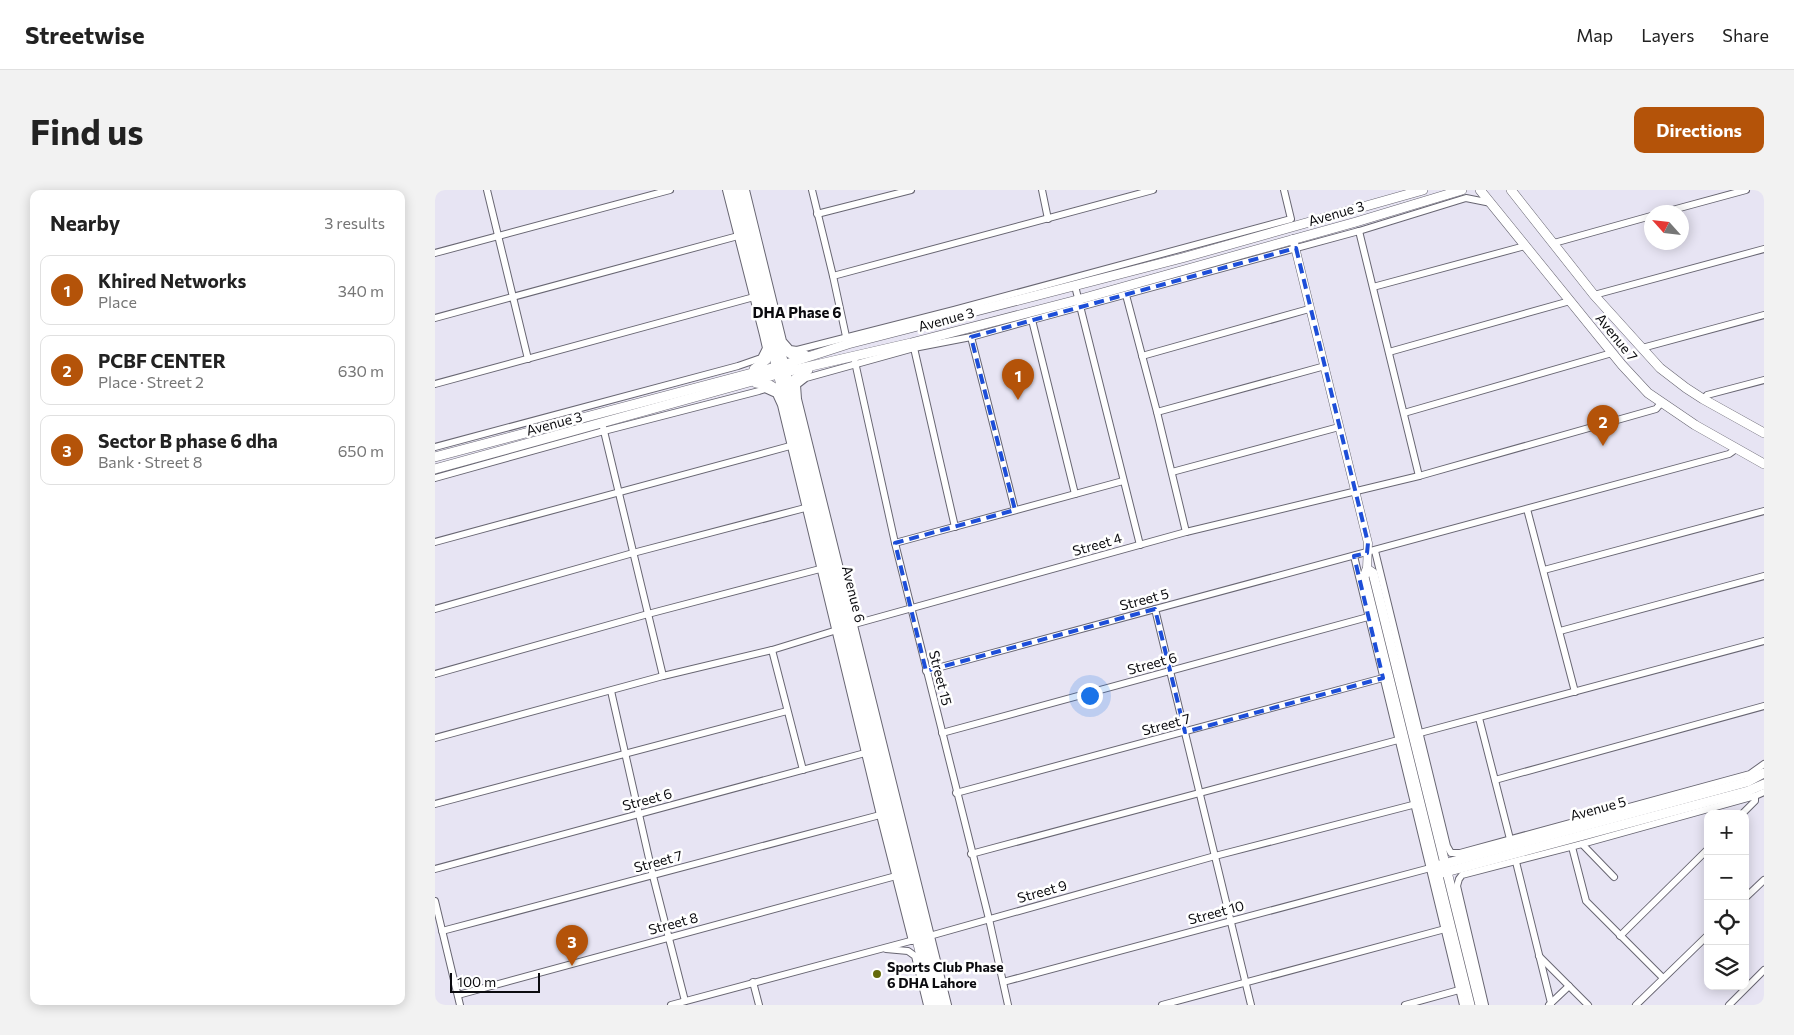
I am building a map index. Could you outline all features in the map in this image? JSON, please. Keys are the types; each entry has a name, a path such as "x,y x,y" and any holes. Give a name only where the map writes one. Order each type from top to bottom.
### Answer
{"main road":[{"name":"Avenue 6","path":"733,190 772,332"},
{"name":"Avenue 6","path":"741,190 786,392 921,938 941,1005"},
{"name":"Avenue 3","path":"781,369 847,340 1075,286 1423,190"},
{"name":"Avenue 3","path":"435,457 744,374 812,367 854,360 1078,304 1449,199 1462,190"},
{"name":"Avenue 7","path":"1480,190 1637,382 1661,403 1764,464"},
{"name":"Avenue 7","path":"1511,190 1555,243 1594,296 1671,377 1703,399 1764,433"},
{"path":"744,374 766,360 775,346 791,354 810,356"},
{"path":"744,374 786,392 797,377 812,367"},
{"name":"Avenue 3","path":"435,469 603,427 744,374"},
{"path":"1471,1005 1439,869 1444,847 1414,721 1373,573 1367,569 1364,577 1417,803 1439,869 1480,1005"},
{"name":"Avenue 5","path":"1439,869 1461,856 1747,782 1764,773"},
{"name":"Avenue 5","path":"1439,869 1749,791 1764,784"},
{"name":"Avenue 6","path":"921,938 933,1005"}],"street":[{"path":"487,190 529,359"},
{"path":"435,253 670,190"},
{"path":"727,190 754,297 772,332 787,347 793,350 847,340 1291,219 1284,190"},
{"path":"435,448 744,374 764,355 772,332 746,190"},
{"path":"811,190 847,340"},
{"path":"817,214 911,190"},
{"path":"1042,190 1048,219"},
{"path":"833,276 1153,190"},
{"path":"1689,205 1746,190"},
{"path":"948,1005 896,876 865,753 844,627 820,569 805,508 790,446 789,402 797,385 802,379 854,360 971,337 1032,320 1078,304 1126,295 1294,244 1359,231 1449,199 1466,198 1491,203"},
{"path":"1555,243 1644,218"},
{"path":"1359,231 1419,476"},
{"path":"435,318 738,236"},
{"path":"1294,244 1368,543 1414,721 1420,733 1444,847 1451,853 1461,856 1510,839 1750,774 1764,764"},
{"path":"1373,287 1525,246"},
{"path":"1594,296 1764,250"},
{"path":"1075,286 1140,544"},
{"path":"1126,295 1186,532"},
{"path":"435,384 754,297"},
{"path":"1389,352 1570,301"},
{"path":"1142,356 1309,309"},
{"path":"1642,348 1764,315"},
{"path":"1032,320 1075,494"},
{"path":"971,337 1015,510"},
{"path":"914,348 955,527"},
{"path":"1404,413 1612,353"},
{"name":"Street 15","path":"854,360 895,543 971,854 989,919 1008,1005"},
{"path":"1157,412 1325,366"},
{"path":"1703,399 1707,395 1764,380"},
{"path":"435,478 603,427 765,389 789,402"},
{"name":"Street 4","path":"435,738 663,676 772,650 844,627 1140,544 1355,490 1419,476 1656,409 1661,403"},
{"path":"603,427 663,676"},
{"path":"1172,472 1339,427"},
{"path":"435,542 790,446"},
{"name":"Street 5","path":"926,671 1729,454 1736,448"},
{"path":"895,543 1123,481"},
{"path":"435,609 633,553 805,508"},
{"path":"1527,509 1575,692"},
{"path":"1544,570 1764,510"},
{"path":"1367,569 1371,552"},
{"path":"1354,556 1398,740 1417,803"},
{"path":"435,674 648,614 820,569"},
{"path":"1560,631 1764,576"},
{"path":"1155,609 1251,1005"},
{"name":"Street 6","path":"942,733 1368,617"},
{"path":"1420,733 1764,641"},
{"path":"772,650 803,770"},
{"name":"Street 7","path":"956,793 1383,678"},
{"path":"611,691 653,876 685,1001"},
{"path":"1495,780 1764,706"},
{"path":"435,804 787,711"},
{"path":"1479,718 1510,839"},
{"path":"971,854 1398,740"},
{"name":"Street 6","path":"435,869 865,753"},
{"path":"1485,1005 1457,882 1462,876 1572,847 1764,792"},
{"path":"1746,810 1755,801 1755,796"},
{"name":"Street 9","path":"671,1005 1215,856 1417,803"},
{"name":"Street 7","path":"442,931 880,815"},
{"path":"1582,844 1614,876"},
{"path":"1572,847 1586,901 1663,978"},
{"path":"1620,936 1704,852"},
{"path":"1515,862 1550,1004 1569,986"},
{"path":"1439,869 1445,929 1463,1005"},
{"name":"Street 10","path":"1003,982 1230,921 1439,869"},
{"name":"Street 8","path":"458,995 896,876"},
{"path":"1749,894 1764,880"},
{"path":"435,901 460,1005"},
{"path":"1162,1005 1445,929"},
{"path":"1636,1005 1704,939"},
{"path":"880,949 912,952 915,956 927,1005"},
{"path":"1538,955 1588,1005"},
{"path":"1729,1005 1764,970"},
{"path":"753,982 759,1005"},
{"path":"1405,1005 1459,990"}],"highlighted area":[{"path":"1296,248 1368,543 1367,553 1354,556 1383,678 1185,732 1155,609 926,671 895,543 1015,510 971,337"}],"place":[{"name":"Khired Networks","path":"1018,400"},
{"name":"PCBF CENTER","path":"1603,446"},
{"name":"Sector B phase 6 dha","path":"572,966"},
{"name":"Sports Club Phase 6 DHA Lahore","path":"877,974"}],"district":[{"name":"DHA Phase 6","path":"797,312"}]}
